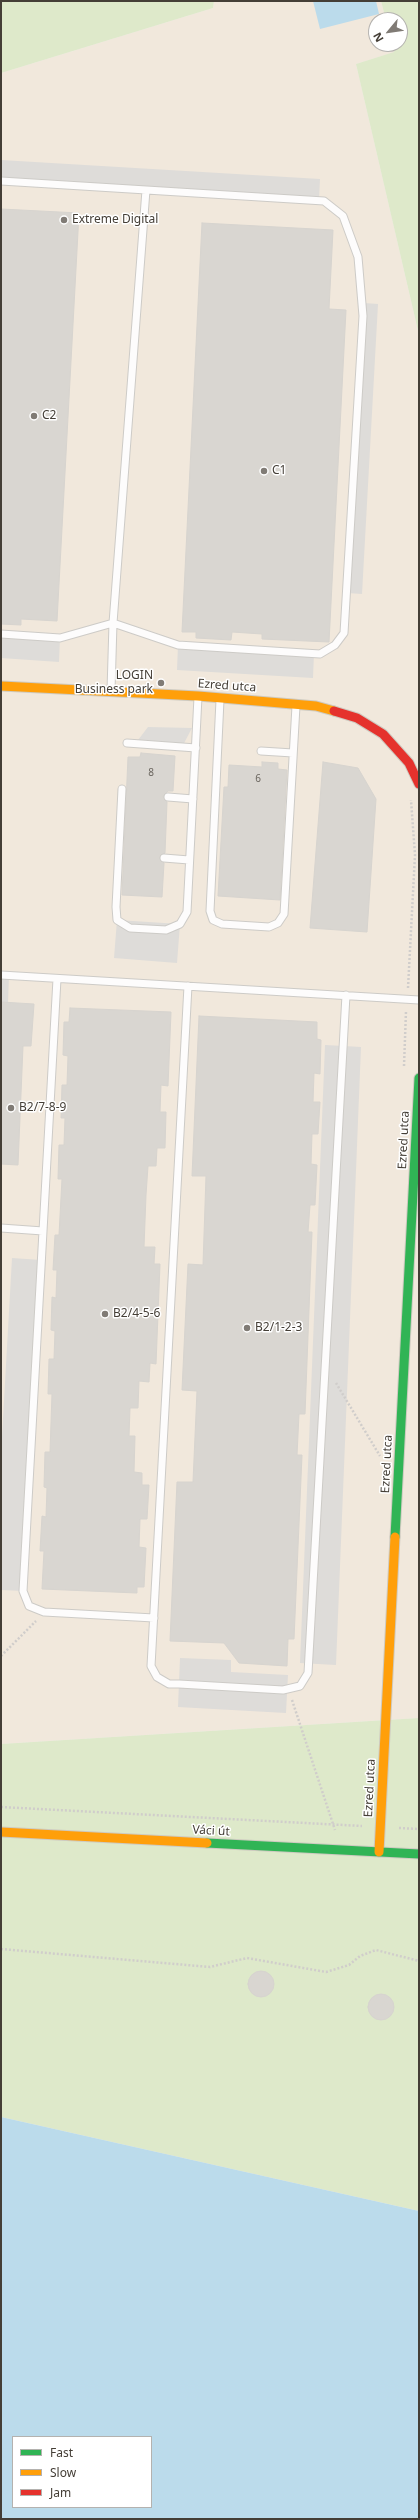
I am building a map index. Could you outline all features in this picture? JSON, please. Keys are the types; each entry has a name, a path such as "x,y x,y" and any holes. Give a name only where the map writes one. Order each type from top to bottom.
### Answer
{"street":[{"name":"Ezred utca","path":"1,686 220,697 316,706 357,718 383,734 409,763 419,784"},
{"name":"Ezred utca","path":"379,1852 419,1078"},
{"name":"Váci út","path":"1,1832 419,1854"}],"lane":[{"path":"1,181 324,201 343,216 358,257 363,316 344,633 336,645 320,654 178,645 113,623 60,638 1,634"},
{"path":"111,691 113,623 146,190"},
{"path":"122,789 116,907 117,920 130,928 166,930 180,924 187,912 198,696"},
{"path":"220,697 210,911 213,920 222,924 269,927 278,923 284,914 296,703"},
{"path":"127,743 196,748"},
{"path":"261,751 293,753"},
{"path":"168,797 193,799"},
{"path":"164,858 190,860"},
{"path":"1,975 419,1000"},
{"path":"57,979 23,1591 29,1606 44,1612 154,1618"},
{"path":"188,986 151,1666 157,1677 169,1684 288,1689 300,1686 308,1673 346,995"},
{"path":"1,1228 43,1230"}],"path":[{"path":"326,1365 383,1462"},
{"path":"1,1656 44,1612"},
{"path":"288,1689 336,1831"},
{"path":"1,1807 380,1827"},
{"path":"1,1949 210,1967 247,1958 326,1972 350,1965 360,1956 376,1950 419,1961"}],"shaded area":[{"name":"LOGIN Business park","path":"214,1 381,1 384,12 368,12 368,52 395,52 356,64 419,335 419,1718 1,1744 1,73 213,8"},
{"path":"1,160 320,179 319,200 1,181"},
{"path":"364,303 378,304 362,594 347,593"},
{"path":"1,634 60,638 59,662 1,658"},
{"path":"178,645 314,653 313,678 177,670"},
{"path":"148,727 192,728 182,747 135,744"},
{"path":"117,920 180,924 177,963 114,958"},
{"path":"1,975 9,976 8,1003 1,1002"},
{"path":"325,1045 361,1047 336,1665 300,1663"},
{"path":"12,1258 41,1260 23,1591 1,1590 1,1454"},
{"path":"180,1658 231,1660 231,1672 288,1675 286,1713 178,1707"}],"green space":[{"path":"1,1 214,1 213,8 1,73"},
{"path":"381,1 419,1 419,335 356,64 394,52 408,52 408,12 384,12"},
{"path":"419,1718 419,2211 1,2117 1,1744"}],"water":[{"path":"313,1 376,1 379,12 368,12 368,17 320,29"},
{"path":"1,2117 419,2211 419,2519 1,2519"}],"building":[{"name":"C2","path":"1,209 79,213 57,621 21,619 21,625 1,624"},
{"name":"C1","path":"202,223 333,230 329,309 346,310 329,642 262,639 262,634 232,632 231,640 196,638 196,632 182,632"},
{"path":"141,753 175,756 173,791 168,791 163,796 167,802 165,853 159,858 164,863 162,897 122,895 128,757 140,757"},
{"path":"262,762 278,763 278,769 287,770 280,900 218,896 224,787 228,787 229,765 262,767"},
{"path":"323,762 358,768 376,799 367,932 310,928"},
{"name":"B2/7-8-9","path":"1,1002 34,1004 31,1046 23,1046 18,1165 1,1164"},
{"name":"B2/4-5-6","path":"70,1008 171,1012 168,1086 161,1085 160,1112 166,1112 165,1148 157,1148 156,1166 148,1166 146,1195 144,1247 155,1247 154,1264 160,1264 156,1364 150,1363 149,1382 139,1381 138,1408 130,1408 129,1436 135,1436 134,1472 142,1473 142,1485 149,1485 147,1519 140,1519 139,1547 146,1548 144,1587 137,1587 137,1593 42,1589 44,1551 40,1551 42,1516 46,1517 47,1488 44,1487 45,1452 50,1452 52,1394 48,1394 49,1359 54,1359 55,1331 51,1330 52,1297 56,1298 57,1270 53,1270 55,1235 59,1235 62,1179 58,1179 59,1145 64,1145 65,1118 61,1118 62,1085 67,1085 68,1056 63,1055 64,1022 69,1022"},
{"name":"B2/1-2-3","path":"199,1016 317,1022 317,1039 321,1040 320,1074 314,1073 313,1102 320,1102 318,1134 312,1134 311,1164 317,1165 315,1205 310,1205 308,1232 312,1232 305,1414 299,1414 297,1455 302,1455 294,1639 288,1639 287,1666 239,1663 224,1643 170,1641 177,1482 193,1482 197,1391 182,1390 188,1264 203,1265 206,1176 192,1176"},
{"path":"261,1971 270,1975 274,1984 270,1993 261,1997 252,1993 248,1984 252,1975"},
{"path":"381,1994 390,1998 394,2007 390,2016 381,2020 372,2016 368,2007 372,1998"}],"traffic: fast":[{"path":"395,1537 419,1078"},
{"path":"207,1843 419,1854"}],"traffic: slow":[{"path":"1,686 198,696 316,706 334,711"},
{"path":"379,1852 395,1537"},
{"path":"1,1832 207,1843"}],"traffic: jam":[{"path":"334,711 357,718 383,734 409,763 419,784"}],"place":[{"name":"Extreme Digital","path":"64,220"},
{"name":"C2","path":"34,416"},
{"name":"C1","path":"264,471"},
{"name":"LOGIN Business park","path":"161,683"},
{"name":"B2/7-8-9","path":"11,1108"},
{"name":"B2/4-5-6","path":"105,1314"},
{"name":"B2/1-2-3","path":"247,1328"}]}
